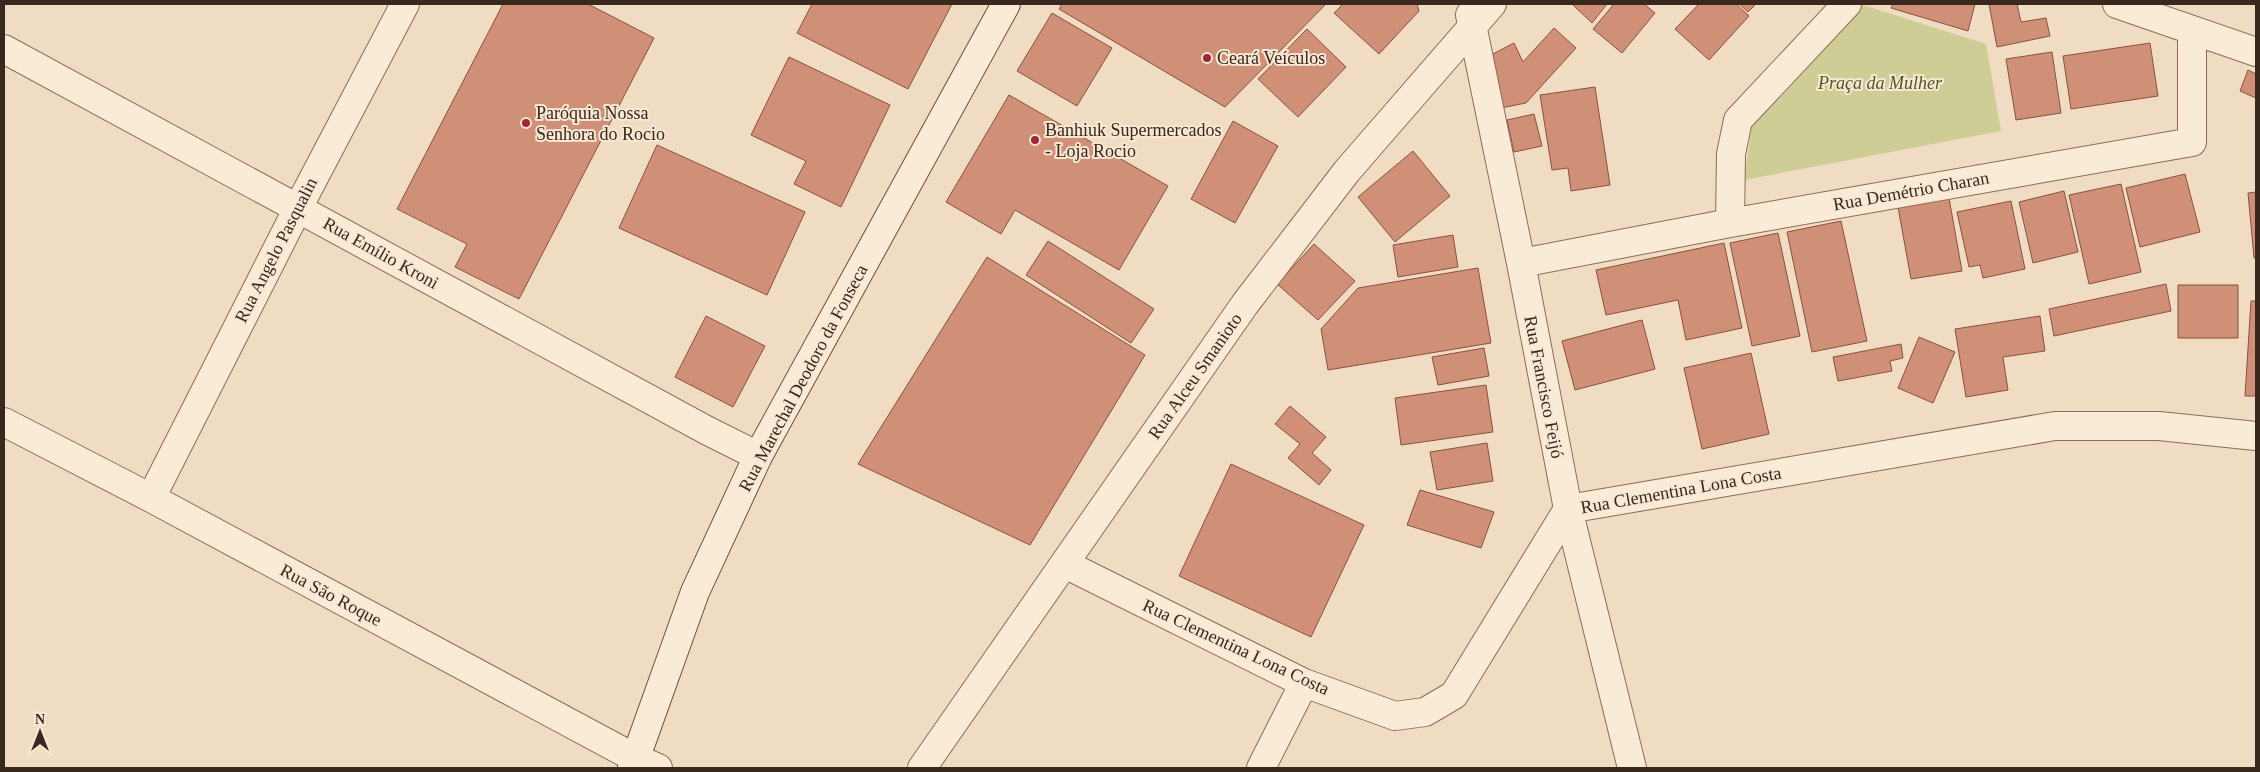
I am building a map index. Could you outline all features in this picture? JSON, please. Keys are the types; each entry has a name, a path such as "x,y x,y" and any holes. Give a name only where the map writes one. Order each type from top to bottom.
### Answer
{"street":[{"name":"Rua Angelo Pasqualin","path":"151,498 404,4"},
{"name":"Rua Marechal Deodoro da Fonseca","path":"642,765 696,592 758,456 1006,4"},
{"name":"Rua Alceu Smanioto","path":"922,768 1245,304 1346,171 1470,15 1492,4"},
{"path":"1730,223 1731,154 1738,120 1847,4"},
{"path":"2117,4 2256,52"},
{"name":"Rua Francisco Feijó","path":"1470,15 1521,263 1568,509 1632,768"},
{"name":"Rua Demétrio Charan","path":"1521,263 1730,223 2192,142 2192,31"},
{"name":"Rua Emílio Kroni","path":"4,49 708,431 758,456"},
{"name":"Rua São Roque","path":"4,422 151,498 642,765"},
{"name":"Rua Clementina Lona Costa","path":"1065,564 1304,683 1395,716 1425,712 1454,695 1568,509 2056,426 2159,426 2256,436"},
{"path":"1261,768 1304,683"}],"green space":[{"name":"Praça da Mulher","path":"1860,4 1986,44 2001,131 1744,180 1753,117"}],"building":[{"name":"Paróquia Nossa Senhora do Rocio","path":"503,4 588,4 654,38 519,299 455,267 467,244 397,209"},
{"path":"812,4 952,4 908,89 797,33"},
{"name":"Ceará Veículos","path":"1062,4 1326,4 1225,107 1059,9"},
{"path":"1343,4 1417,4 1419,11 1379,54 1334,13"},
{"path":"1572,4 1607,4 1592,23"},
{"path":"1614,4 1644,4 1655,13 1622,53 1593,29"},
{"path":"1699,4 1736,4 1749,16 1709,60 1675,29"},
{"path":"1739,4 1756,4 1748,12"},
{"path":"1893,4 1975,4 1968,31 1891,8"},
{"path":"1989,4 2017,4 2021,22 2046,18 2050,36 1997,47"},
{"path":"1052,13 1112,48 1077,106 1017,71"},
{"path":"1554,28 1576,48 1526,103 1501,108 1489,56 1514,43 1523,62"},
{"path":"1307,29 1346,67 1298,117 1258,79"},
{"path":"2150,43 2158,96 2071,109 2063,56"},
{"path":"2052,52 2061,113 2016,120 2006,59"},
{"path":"789,57 890,105 841,207 794,184 806,161 751,135"},
{"path":"2248,70 2256,74 2256,98 2240,91"},
{"path":"1595,87 1610,185 1571,191 1568,168 1552,170 1540,95"},
{"name":"Banhiuk Supermercados - Loja Rocio","path":"1009,95 1168,186 1119,270 1015,210 1001,234 946,202"},
{"path":"1534,114 1542,146 1514,152 1507,120"},
{"path":"1233,121 1278,146 1235,223 1191,199"},
{"path":"657,145 805,212 767,295 619,228"},
{"path":"1413,151 1450,196 1395,242 1358,197"},
{"path":"2185,174 2200,232 2140,247 2126,188"},
{"path":"2121,184 2141,272 2089,284 2069,195"},
{"path":"2064,191 2078,252 2033,263 2019,202"},
{"path":"2256,192 2256,258 2254,258 2248,193"},
{"path":"1949,198 1962,271 1911,279 1898,207"},
{"path":"2011,201 2025,269 1983,278 1980,265 1969,267 1957,212"},
{"path":"1841,221 1867,341 1812,352 1787,232"},
{"path":"1778,233 1800,336 1752,346 1730,243"},
{"path":"1453,235 1458,267 1398,277 1393,245"},
{"path":"1048,241 1154,309 1131,343 1026,275"},
{"path":"1724,243 1742,328 1686,340 1678,300 1606,315 1596,270"},
{"path":"1314,244 1355,281 1318,320 1277,284"},
{"path":"987,257 1145,355 1030,545 858,464"},
{"path":"1478,268 1491,343 1328,370 1321,329 1358,288"},
{"path":"2166,284 2171,311 2054,336 2049,309"},
{"path":"2178,285 2238,285 2238,338 2178,338"},
{"path":"2251,301 2256,301 2256,396 2245,396"},
{"path":"706,316 765,346 733,407 675,377"},
{"path":"2040,316 2045,351 2003,357 2008,390 1966,397 1955,329"},
{"path":"1642,320 1655,369 1575,390 1562,341"},
{"path":"1919,337 1955,352 1933,403 1898,388"},
{"path":"1901,344 1903,358 1890,361 1892,371 1838,381 1833,357"},
{"path":"1484,348 1489,376 1438,385 1432,357"},
{"path":"1751,353 1769,434 1702,449 1684,368"},
{"path":"1486,385 1493,432 1401,445 1395,398"},
{"path":"1290,406 1326,437 1312,453 1331,470 1319,485 1288,458 1300,444 1275,424"},
{"path":"1487,443 1493,481 1437,490 1430,452"},
{"path":"1231,464 1364,525 1311,637 1179,576"},
{"path":"1420,490 1494,512 1481,548 1407,525"}],"place":[{"name":"Ceará Veículos","path":"1207,58"},
{"name":"Paróquia Nossa Senhora do Rocio","path":"526,123"},
{"name":"Banhiuk Supermercados - Loja Rocio","path":"1035,140"}]}
